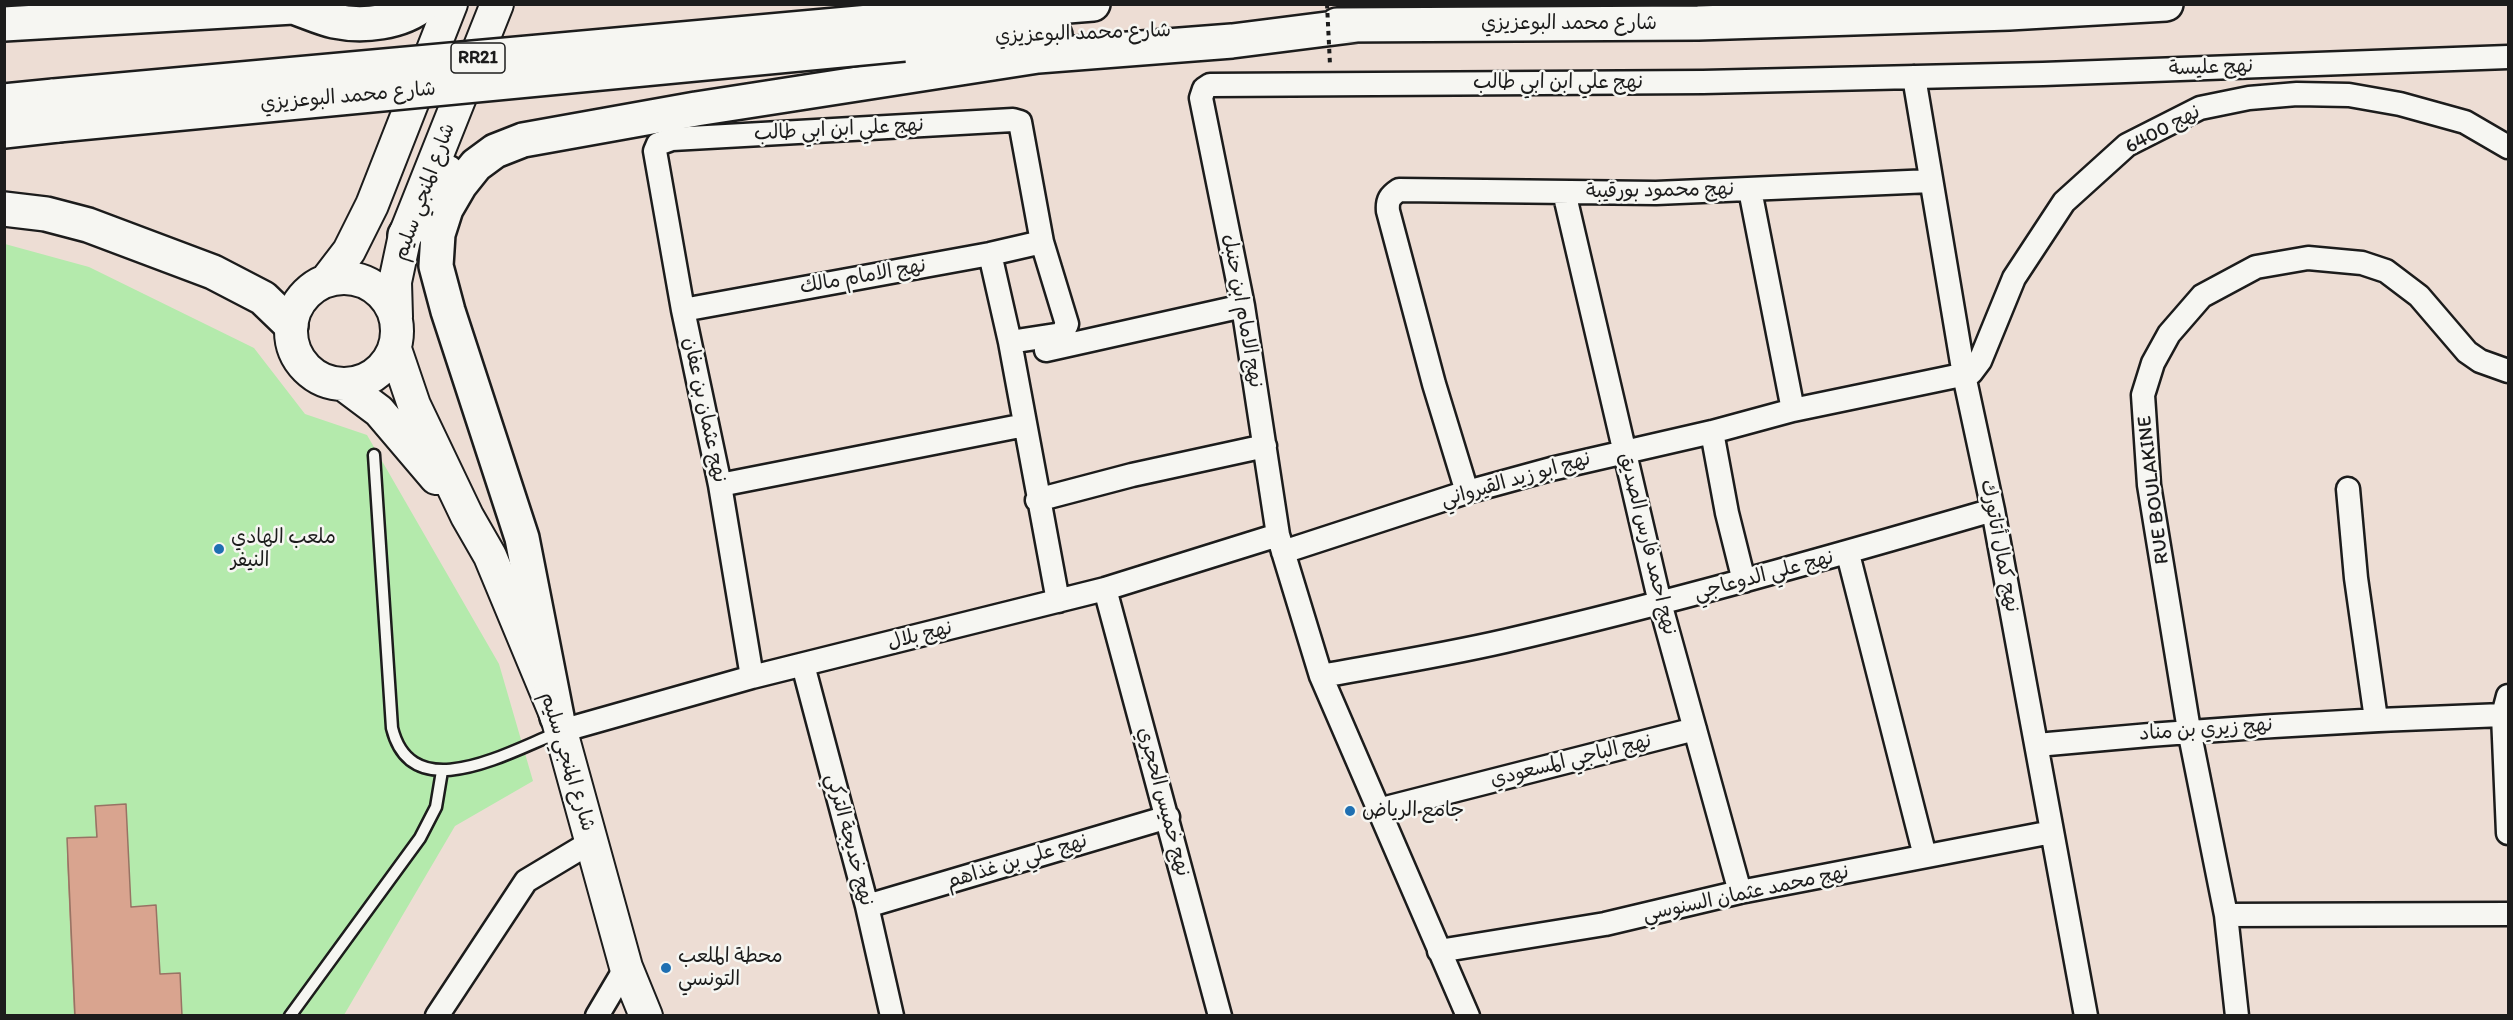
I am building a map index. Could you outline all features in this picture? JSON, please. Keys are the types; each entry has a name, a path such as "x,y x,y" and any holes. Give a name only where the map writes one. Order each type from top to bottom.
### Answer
{"highway":[{"path":"4,24 295,5 334,21 372,23 411,15 424,4"},
{"name":"شارع محمد البوعزيزي","path":"4,101 56,110 903,31 1093,4"},
{"name":"شارع محمد البوعزيزي","path":"903,31 960,39 1358,24 1698,23 2009,14 2166,4"},
{"path":"559,724 522,538 448,311 436,266 438,234 446,209 460,185 476,165 495,151 523,140 696,109 1038,56 1232,41 1358,24"},
{"path":"405,235 445,173 467,152 491,137 519,126 554,118 696,109"},
{"name":"شارع محمد البوعزيزي","path":"4,131 56,110"},
{"path":"4,209 46,214 88,225 213,272 263,298 291,325"}],"main road":[{"path":"326,281 349,250 372,205 451,4"},
{"name":"شارع المنجي سليم","path":"497,4 405,235 395,282 398,333 394,349 414,405 467,516 490,556 559,724 626,967 646,1016"},
{"path":"291,325 295,310 313,288 326,281 343,278 361,280 376,289 388,301 396,317"},
{"name":"شارع المنجي سليم","path":"291,325 292,342 299,358 310,372 326,381 343,384 379,411 467,516"},
{"path":"343,384 360,382 375,375 387,363 394,349"}],"street":[{"name":"نهج عليسة","path":"1914,77 2508,57"},
{"path":"2293,65 2297,94"},
{"name":"نهج علي ابن ابي طالب","path":"1204,89 1210,86 1703,82 1914,77"},
{"name":"نهج كمال أتاتورك","path":"1914,77 1964,375 1993,510 2086,1016"},
{"name":"نهج الامام ابن حنبل","path":"1204,89 1201,98 1243,306 1280,543 1321,676 1468,1016"},
{"name":"نهج 6400","path":"1964,375 1975,370 2014,278 2064,202 2127,145 2200,108 2249,98 2297,94 2349,95 2400,104 2465,122 2508,147"},
{"name":"نهج علي ابن ابي طالب","path":"658,144 672,139 1013,120 1020,122 1042,242"},
{"name":"نهج عثمان بن عفان","path":"658,144 655,151 683,310 720,485 752,676"},
{"name":"نهج محمود بورقيبة","path":"1467,492 1434,384 1388,211 1387,203 1390,195 1399,190 1564,192 1750,190 1931,181"},
{"path":"1750,190 1792,410"},
{"name":"نهج احمد فارس الصديق","path":"1564,192 1660,603 1740,892"},
{"path":"1011,350 1062,334 1066,330 1067,324 1042,242"},
{"name":"نهج الامام مالك","path":"683,310 990,254 1042,242"},
{"path":"990,254 1011,350 1037,500 1058,601"},
{"name":"RUE BOULAKINE","path":"2237,1016 2226,915 2189,730 2149,485 2143,395 2153,363 2169,334 2202,296 2256,267 2308,258 2362,263 2386,271 2404,282 2419,296 2467,352 2480,361 2508,371"},
{"path":"1011,350 1243,306"},
{"name":"نهج ابو زيد القيرواني","path":"1280,543 1624,451 1712,432 1792,410 1964,375"},
{"path":"720,485 1025,424"},
{"path":"1712,432 1727,513 1744,581"},
{"path":"1037,500 1132,475 1265,446"},
{"path":"2348,489 2356,578 2376,719"},
{"name":"نهج علي الدوعاجي","path":"1321,676 1502,641 1660,603 1848,554 1993,510"},
{"name":"نهج بلال","path":"559,724 1058,601 1280,543"},
{"path":"1848,554 1925,856"},
{"name":"نهج خميس الحجري","path":"1105,589 1220,1016"},
{"name":"نهج خديجة التركي","path":"803,665 867,906 892,1016"},
{"path":"2507,709 2508,832"},
{"name":"نهج زيري بن مناد","path":"2037,745 2189,730 2507,709"},
{"name":"نهج الباجي المسعودي","path":"1378,810 1695,729"},
{"name":"نهج علي بن غذاهم","path":"867,906 1168,817"},
{"name":"نهج محمد عثمان السنوسي","path":"1439,951 1605,924 1740,892 2052,832"},
{"path":"437,1016 526,881 591,842"},
{"path":"2226,915 2508,915"},
{"path":"597,1016 626,967"}],"lane":[{"path":"374,455 392,728 395,741 402,753 425,768 442,771 463,769 559,724"},
{"path":"290,1016 431,820 436,807 442,771"}],"path":[{"path":"1327,4 1330,65"}],"green space":[{"name":"ملعب الهادي النيفر","path":"5,244 89,267 254,348 305,414 367,435 499,664 533,781 455,826 344,1015 5,1015"}],"building":[{"path":"126,804 131,907 156,905 160,974 180,973 182,1016 75,1016 67,838 97,837 95,806"}],"place":[{"name":"ملعب الهادي النيفر","path":"219,549"},
{"name":"جامع الرياض","path":"1350,811"},
{"name":"محطة الملعب التونسي","path":"666,968"}]}
